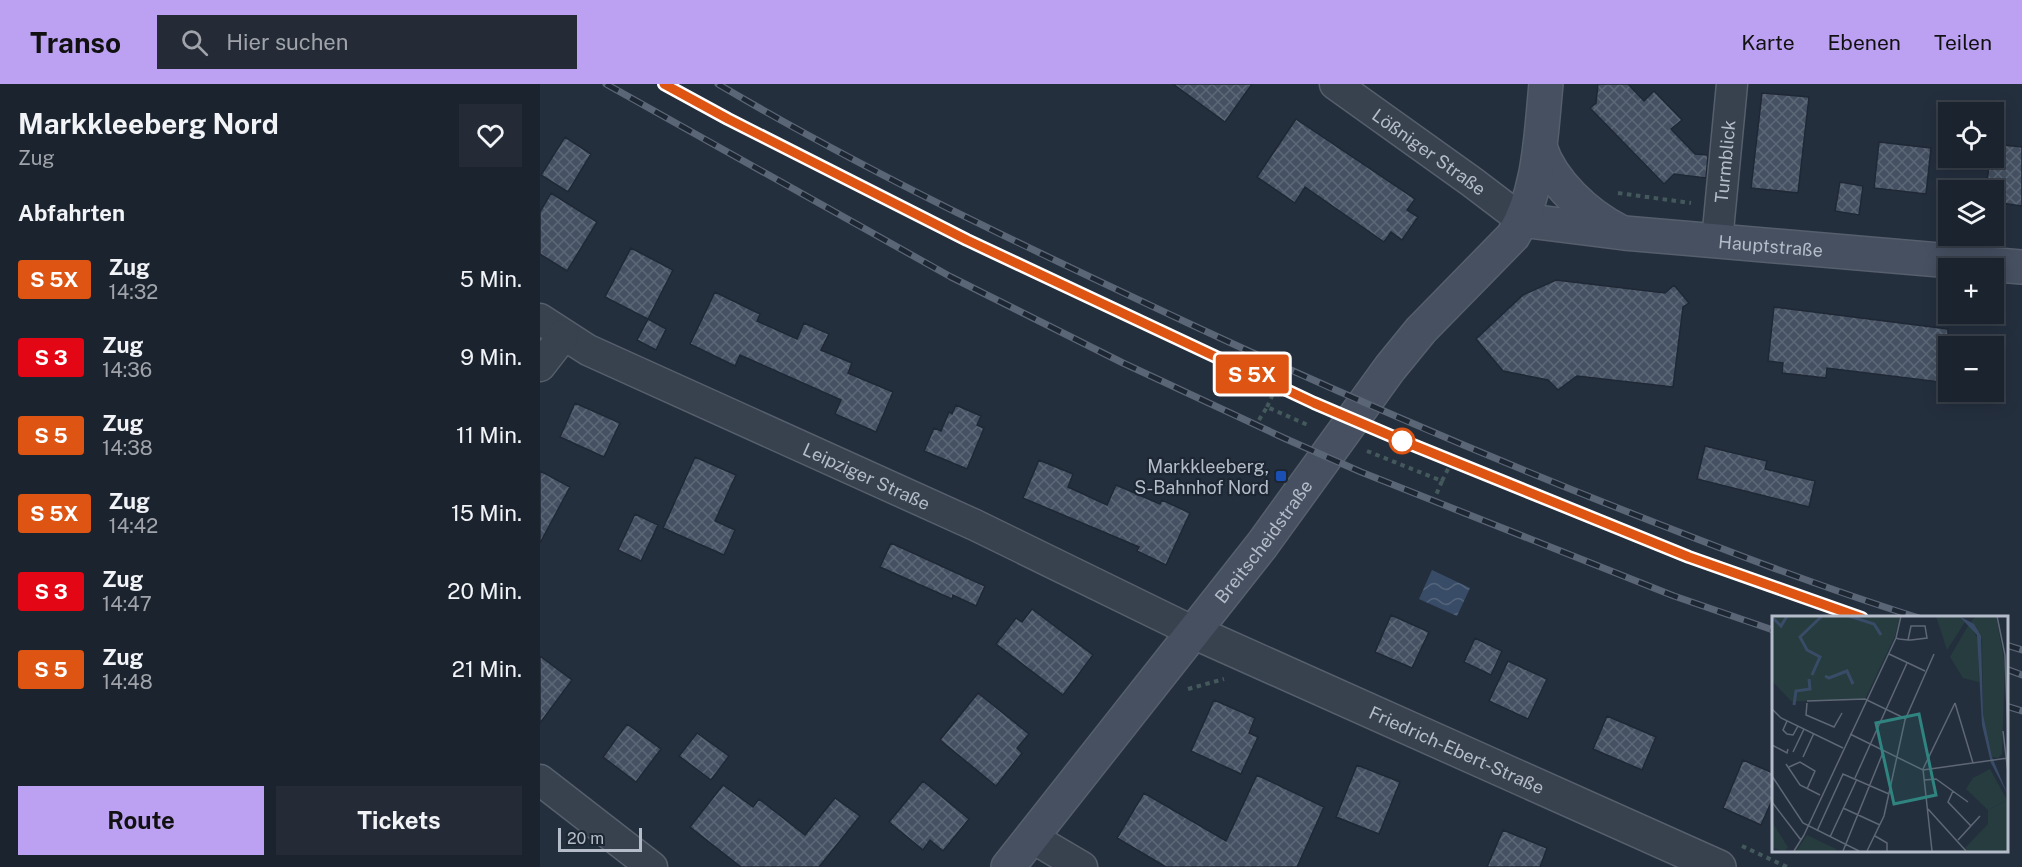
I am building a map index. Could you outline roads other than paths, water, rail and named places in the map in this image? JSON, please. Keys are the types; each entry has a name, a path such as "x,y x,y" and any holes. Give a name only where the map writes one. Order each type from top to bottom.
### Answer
{"main road":[{"name":"Breitscheidstraße","path":"1008,867 1268,537 1390,368 1421,330 1503,247 1522,220 1530,197 1540,147 1546,84"},
{"path":"1540,147 1547,164 1577,200 1598,218 1624,233"},
{"name":"Hauptstraße","path":"1522,220 1624,233 2022,267"}],"street":[{"name":"Lößniger Straße","path":"1335,84 1522,220"},
{"name":"Turmblick","path":"1717,241 1732,84"},
{"name":"Leipziger Straße","path":"552,327 588,350 975,525 1194,632"},
{"path":"540,366 552,327"},
{"name":"Friedrich-Ebert-Straße","path":"1194,632 1729,856"},
{"path":"540,780 652,867"},
{"path":"1031,837 1082,867"}],"water":[{"path":"1432,570 1470,588 1457,616 1419,599"}],"railway":[{"path":"606,84 951,277 1123,363 1361,472 1674,596 1772,630"},
{"path":"664,84 819,166 976,244 1307,398 1611,526 1731,573 1856,616"},
{"path":"718,84 833,149 951,210 1300,374 1465,446 1633,514 1811,582 1913,616"},
{"path":"2007,645 2022,650"},
{"path":"2007,669 2022,675"},
{"path":"2007,706 2022,711"}],"train":[{"path":"664,84 728,119 967,240 1314,403 1689,557 1856,616"}],"place":[{"name":"Markkleeberg, S-Bahnhof Nord","path":"1281,476"}]}
